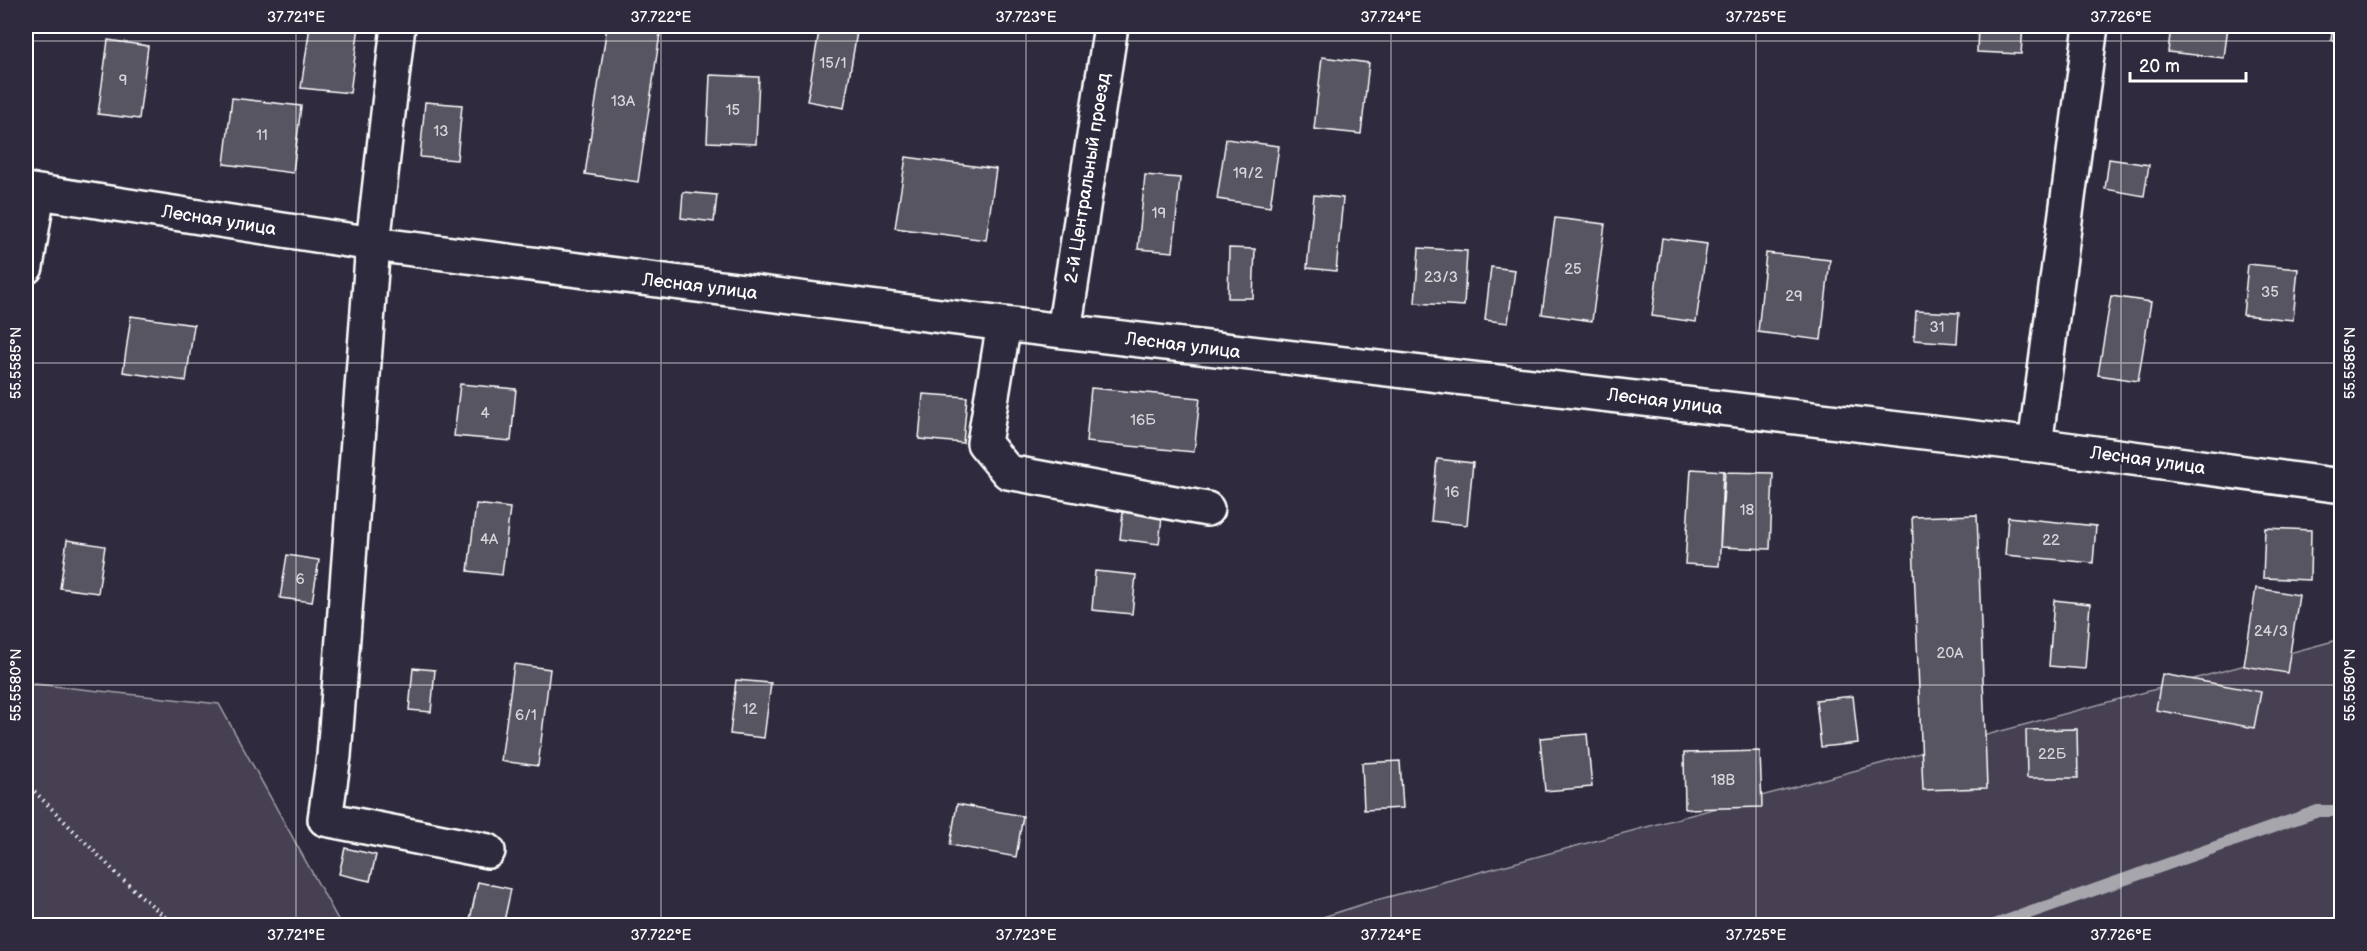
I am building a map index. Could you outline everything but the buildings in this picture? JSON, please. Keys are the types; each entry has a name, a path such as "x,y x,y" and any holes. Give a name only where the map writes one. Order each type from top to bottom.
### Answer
{"street":[{"path":"398,26 373,244 334,756 325,819 488,851"},
{"name":"2-й Центральный проезд","path":"1064,331 1111,26"},
{"path":"2035,444 2091,26"},
{"path":"26,267 32,191"},
{"name":"Лесная улица","path":"32,191 373,244 1004,324 2035,444 2342,486"},
{"path":"1004,324 984,443 1008,472 1207,509"}],"path":[{"path":"26,783 122,879 175,926"}],"shaded area":[{"path":"2341,639 2341,925 1295,926 1373,901"},
{"path":"26,683 219,704 341,925 26,925"}],"waterway":[{"path":"1992,926 2318,811 2342,811"}]}
